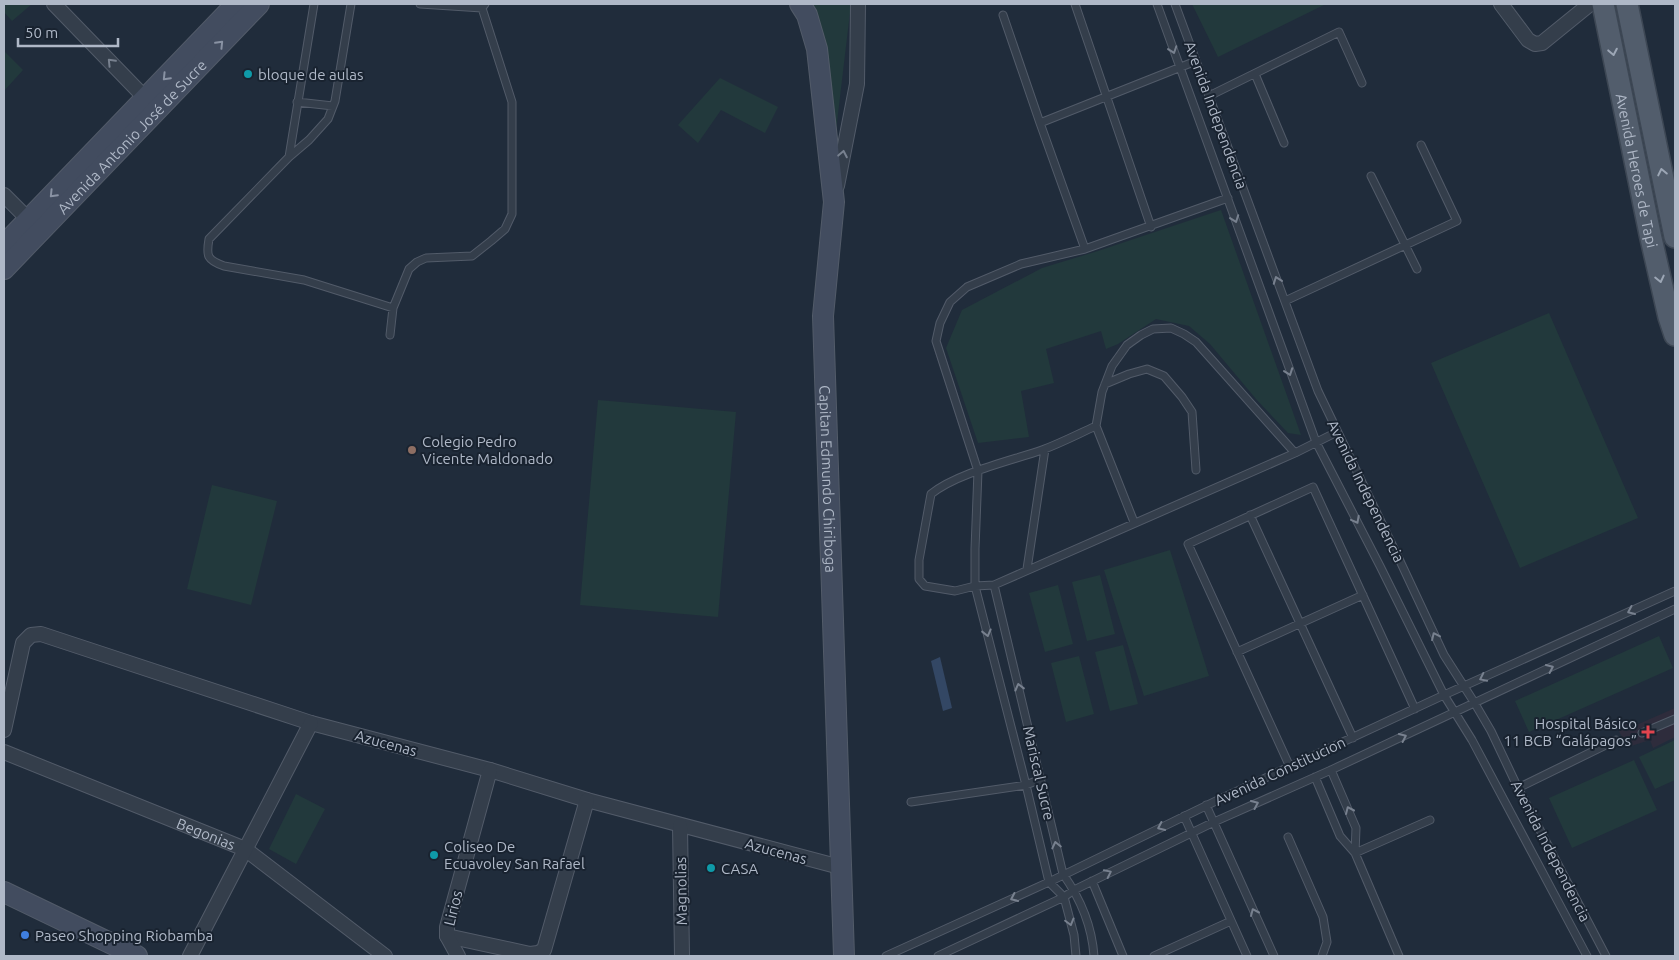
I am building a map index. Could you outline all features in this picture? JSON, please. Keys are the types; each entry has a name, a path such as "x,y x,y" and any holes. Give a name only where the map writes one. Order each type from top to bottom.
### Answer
{"main road":[{"name":"Avenida Heroes de Tapi","path":"1603,4 1650,234 1675,335"},
{"name":"Avenida Heroes de Tapi","path":"1628,4 1675,237"}],"street":[{"path":"54,4 151,104"},
{"name":"Avenida Antonio José de Sucre","path":"151,104 236,4"},
{"name":"Avenida Antonio José de Sucre","path":"4,269 34,225 151,104 259,4"},
{"path":"800,4 807,15 817,49 834,202"},
{"name":"Capitan Edmundo Chiriboga","path":"844,956 823,316 834,202 857,84 858,4"},
{"path":"1501,4 1528,40 1535,44 1542,43 1590,4"},
{"path":"4,195 34,225"},
{"name":"Avenida Antonio José de Sucre","path":"4,246 34,225"},
{"name":"Azucenas","path":"4,730 23,643 31,635 41,634 311,723 490,770 587,800 840,868"},
{"path":"190,956 311,723"},
{"name":"Begonias","path":"4,752 245,849 385,956"},
{"name":"Lirios","path":"458,956 447,936 447,927 490,770"},
{"path":"447,936 530,954 544,950 587,800"},
{"name":"Magnolias","path":"680,826 682,956"},
{"path":"4,892 137,956"}],"lane":[{"path":"289,157 314,4"},
{"path":"351,4 333,106 328,119 209,239 207,251 209,257 215,263 224,266 304,280 393,308"},
{"path":"390,335 393,308 409,269 417,262 426,258 472,256 492,242 505,228 512,214 512,102 484,6 420,4"},
{"path":"1075,4 1151,227"},
{"name":"Avenida Independencia","path":"1157,4 1316,442 1444,695 1472,740 1587,956"},
{"name":"Avenida Independencia","path":"1175,4 1318,391 1336,432 1444,655 1491,731 1518,788 1606,956"},
{"path":"1003,15 1085,250"},
{"path":"1209,96 1339,32 1362,83"},
{"path":"1040,123 1196,61"},
{"path":"1255,74 1284,143"},
{"path":"297,102 333,106"},
{"path":"1285,301 1456,221 1421,145"},
{"path":"1370,176 1417,269"},
{"path":"978,472 936,341 940,323 950,302 967,287 1021,264 1085,250 1228,198"},
{"path":"1134,522 1096,426 1105,384 1112,366 1127,345 1154,329 1171,328 1196,342 1295,453"},
{"path":"1105,384 1147,369 1164,376 1192,412 1196,470"},
{"path":"1096,426 1045,449 941,486 931,494 919,560 919,579 925,586 955,592 975,586 994,585 1295,453 1336,432"},
{"path":"1027,569 1045,449"},
{"name":"Mariscal Sucre","path":"978,472 975,586 1049,882"},
{"path":"1290,767 1188,544 1250,515 1313,487 1415,709"},
{"path":"1250,515 1353,738"},
{"name":"Mariscal Sucre","path":"994,585 1063,874 1074,890 1091,932 1094,956"},
{"name":"Avenida Constitucion","path":"886,956 1049,882 1206,805 1675,591"},
{"path":"1237,652 1363,595"},
{"name":"Avenida Constitucion","path":"938,956 1064,897 1092,881 1214,822 1315,778 1675,609"},
{"path":"1642,733 1675,719"},
{"path":"1518,788 1616,740"},
{"path":"1331,770 1356,828 1355,853"},
{"path":"1315,778 1340,836 1355,853 1399,956"},
{"path":"911,802 1026,785 1041,779"},
{"path":"1206,805 1274,956"},
{"path":"1184,816 1247,956"},
{"path":"1355,853 1430,820"},
{"path":"1288,837 1324,917 1327,942 1322,956"},
{"path":"1092,881 1123,956"},
{"path":"1049,882 1064,897 1074,935 1076,956"},
{"path":"1154,956 1231,921"}],"shaded area":[{"name":"Hospital Básico 11 BCB “Galápagos”","path":"1675,708 1675,737 1653,748 1650,740 1628,747 1617,728 1629,723 1634,726"}],"green space":[{"path":"6,4 32,4 12,21 4,12"},
{"path":"805,4 851,4 833,156"},
{"path":"1192,4 1326,4 1218,57"},
{"path":"4,51 23,70 4,91"},
{"path":"720,78 778,107 765,133 721,110 698,143 678,125"},
{"path":"1221,210 1301,435 1288,433 1256,399 1210,344 1189,326 1156,319 1118,344 1106,349 1101,331 1046,349 1054,383 1021,391 1029,437 978,443 946,348 962,310 1042,268"},
{"path":"1549,313 1638,518 1520,568 1431,363"},
{"path":"598,400 736,412 718,617 580,605"},
{"path":"212,485 277,501 251,605 187,589"},
{"path":"1170,550 1209,676 1144,696 1104,570"},
{"path":"1100,575 1115,634 1087,641 1072,582"},
{"path":"1058,585 1073,644 1045,652 1029,593"},
{"path":"1659,636 1673,668 1529,732 1515,701"},
{"path":"1123,645 1138,704 1110,711 1095,652"},
{"path":"1079,656 1094,714 1066,722 1051,663"},
{"path":"1675,740 1675,780 1655,789 1639,757"},
{"path":"1634,760 1657,810 1572,848 1549,798"},
{"path":"296,794 325,809 296,864 269,849"}],"water":[{"path":"940,657 952,708 943,711 931,661"}],"place":[{"name":"bloque de aulas","path":"248,74"},
{"name":"Colegio Pedro Vicente Maldonado","path":"412,450"},
{"name":"Hospital Básico 11 BCB “Galápagos”","path":"1648,732"},
{"name":"Coliseo De Ecuavoley San Rafael","path":"434,855"},
{"name":"CASA","path":"711,868"},
{"name":"Paseo Shopping Riobamba","path":"25,935"}]}
